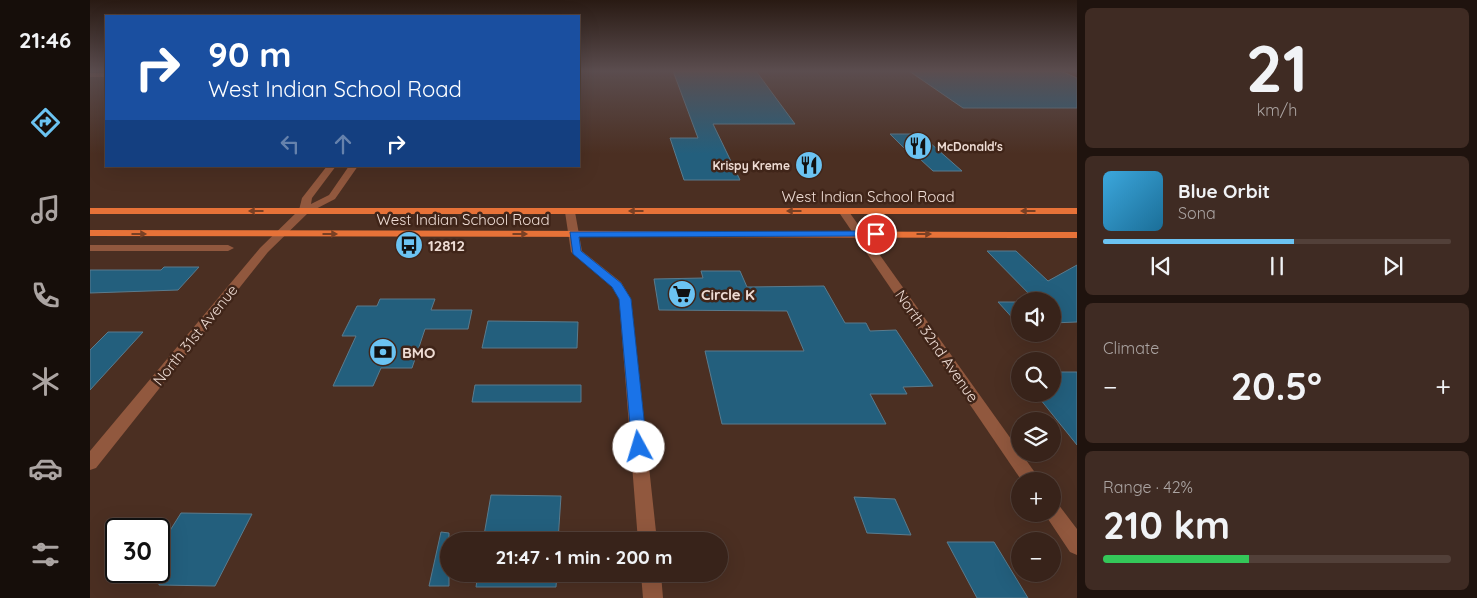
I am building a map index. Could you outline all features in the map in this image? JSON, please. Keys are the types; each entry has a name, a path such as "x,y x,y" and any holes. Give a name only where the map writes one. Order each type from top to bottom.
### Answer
{"main road":[{"name":"West Indian School Road","path":"90,211 1077,211"},
{"name":"West Indian School Road","path":"90,233 1077,235"}],"street":[{"name":"North 31st Avenue","path":"304,211 306,198 331,167"},
{"name":"North 31st Avenue","path":"90,463 264,250 304,211 332,197 353,167"},
{"name":"North 32nd Avenue","path":"843,211 1026,472"},
{"path":"570,212 577,252 617,285 625,299 647,532"},
{"path":"90,248 228,248"},
{"path":"1061,522 1077,545"},
{"path":"652,582 653,598"}],"building":[{"path":"683,99 777,99 795,124 713,124 740,180 684,180 670,138 698,138"},
{"path":"950,99 1077,99 1077,108 963,108"},
{"name":"McDonald's","path":"890,134 920,134 962,171 933,171 920,159 915,159"},
{"path":"987,251 1016,251 1048,281 1077,265 1077,322 1061,323 1061,292 1027,292"},
{"path":"164,267 199,267 178,290 90,293 90,270 161,270"},
{"path":"701,271 740,271 747,287 824,286 845,323 866,323 870,331 896,330 933,386 903,387 907,394 870,394 886,424 722,424 705,351 804,351 787,311 659,310 654,279 703,278"},
{"name":"BMO","path":"380,299 435,299 431,310 472,310 468,329 425,329 412,368 381,368 373,386 333,386 356,336 342,336 357,306 377,306"},
{"path":"998,302 1011,302 1011,316"},
{"path":"488,321 578,322 577,348 482,348"},
{"path":"108,332 143,332 90,390 90,350"},
{"path":"1061,372 1077,372 1077,445 1061,425 1061,412 1050,412 1042,402 1061,402"},
{"path":"475,385 581,385 581,402 472,402"},
{"path":"491,495 561,496 559,532 485,532"},
{"path":"854,497 895,499 911,535 867,533"},
{"path":"181,513 252,514 215,586 159,585 159,583 170,583 170,530"},
{"path":"440,536 440,582 449,582 449,586 429,586"},
{"path":"947,542 994,542 1011,570 1011,582 1018,582 1028,598 977,598"},
{"path":"477,582 556,582 556,587 476,587"}],"place":[{"name":"McDonald's","path":"918,146"},
{"name":"Krispy Kreme","path":"809,165"},
{"name":"12812","path":"409,245"},
{"name":"Circle K","path":"682,294"},
{"name":"BMO","path":"383,352"}],"route":[{"path":"639,447 625,299 617,285 589,264 577,252 573,234 876,234"}]}
